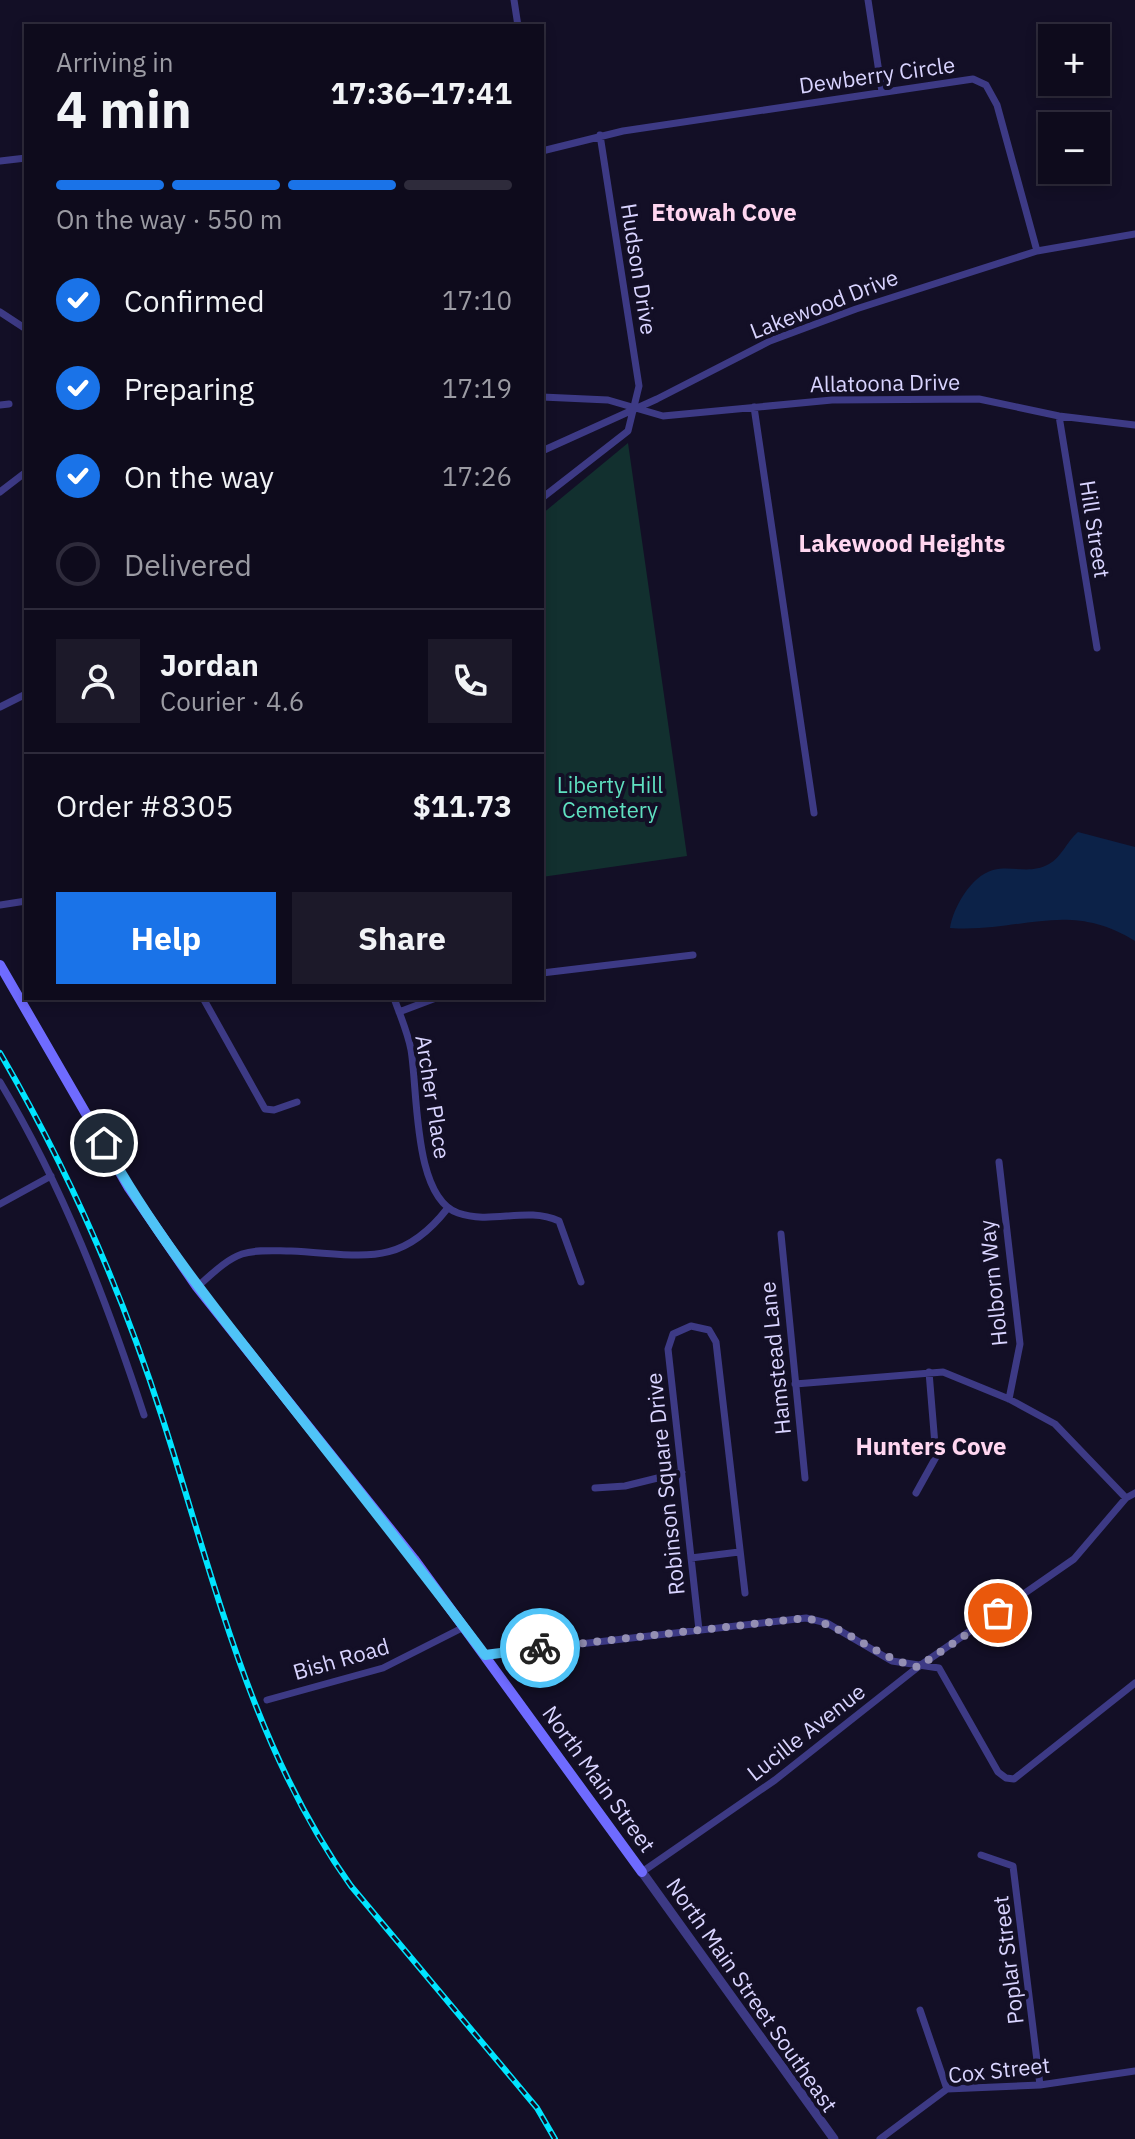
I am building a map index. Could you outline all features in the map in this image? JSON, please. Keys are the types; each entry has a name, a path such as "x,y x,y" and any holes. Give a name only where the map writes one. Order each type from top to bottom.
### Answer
{"main road":[{"name":"North Main Street","path":"0,965 129,1188 197,1287 464,1627 642,1872"}],"street":[{"path":"514,0 518,24"},
{"path":"868,0 882,92"},
{"name":"Dewberry Circle","path":"544,150 600,135 973,79 986,85 1008,140 1037,251"},
{"name":"Hudson Drive","path":"600,135 639,386 636,408"},
{"path":"0,161 24,158"},
{"name":"Lakewood Drive","path":"544,450 770,341 917,288 1037,251 1135,234"},
{"path":"0,312 24,328"},
{"name":"Allatoona Drive","path":"544,397 608,400 663,416 832,400 979,399 1059,416 1135,425"},
{"path":"754,407 814,813"},
{"path":"544,496 628,431 636,408"},
{"name":"Hill Street","path":"1059,416 1097,648"},
{"path":"0,492 24,474"},
{"path":"0,707 24,695"},
{"path":"0,905 24,901"},
{"path":"544,973 693,955"},
{"path":"204,1000 265,1109 274,1110 297,1102"},
{"name":"Archer Place","path":"395,1000 411,1047 427,1177 447,1209"},
{"path":"399,1012 431,1000"},
{"path":"0,1082 51,1176 110,1312 144,1415"},
{"name":"Holborn Way","path":"999,1162 1020,1344 1009,1399"},
{"path":"0,1204 51,1176"},
{"path":"197,1287 243,1253 264,1250 384,1254 403,1249 428,1233 447,1209 485,1219 542,1213 559,1221 581,1282"},
{"name":"Hamstead Lane","path":"781,1234 805,1478"},
{"name":"Robinson Square Drive","path":"699,1630 668,1349 673,1334 691,1326 709,1330 716,1342 739,1552"},
{"path":"916,1493 936,1457 929,1372"},
{"path":"795,1384 943,1372 1009,1399 1055,1424 1126,1498"},
{"path":"595,1488 625,1486 682,1472"},
{"name":"Lucille Avenue","path":"642,1872 775,1780 918,1667 1074,1559 1126,1498 1135,1493"},
{"path":"691,1558 739,1552 745,1593"},
{"path":"485,1655 806,1618 827,1623 892,1661 939,1668 992,1762 1006,1778 1017,1779 1135,1683"},
{"name":"Bish Road","path":"267,1700 383,1668 464,1627"},
{"name":"Poplar Street","path":"981,1855 1013,1866 1040,2085"},
{"name":"North Main Street Southeast","path":"642,1872 830,2137"},
{"path":"920,2010 947,2089"},
{"name":"Cox Street","path":"880,2139 947,2089 1040,2085 1135,2071"}],"green space":[{"name":"Liberty Hill Cemetery","path":"628,443 687,856 544,877 544,512"}],"water":[{"path":"1078,832 1135,847 1135,941 1088,922 1066,920 950,928 959,902 985,873 1007,868 1035,869 1049,864"}],"railway":[{"path":"0,1053 70,1185 111,1276 162,1417 238,1659 287,1776 316,1832 351,1886 537,2108 555,2139"}],"way so far":[{"path":"540,1648 806,1618 827,1623 892,1661 918,1667 998,1613"}],"district":[{"name":"Etowah Cove","path":"724,213"},
{"name":"Lakewood Heights","path":"902,544"},
{"name":"Hunters Cove","path":"931,1447"}],"route":[{"path":"104,1143 129,1188 197,1287 414,1559 485,1655 540,1648"}]}
